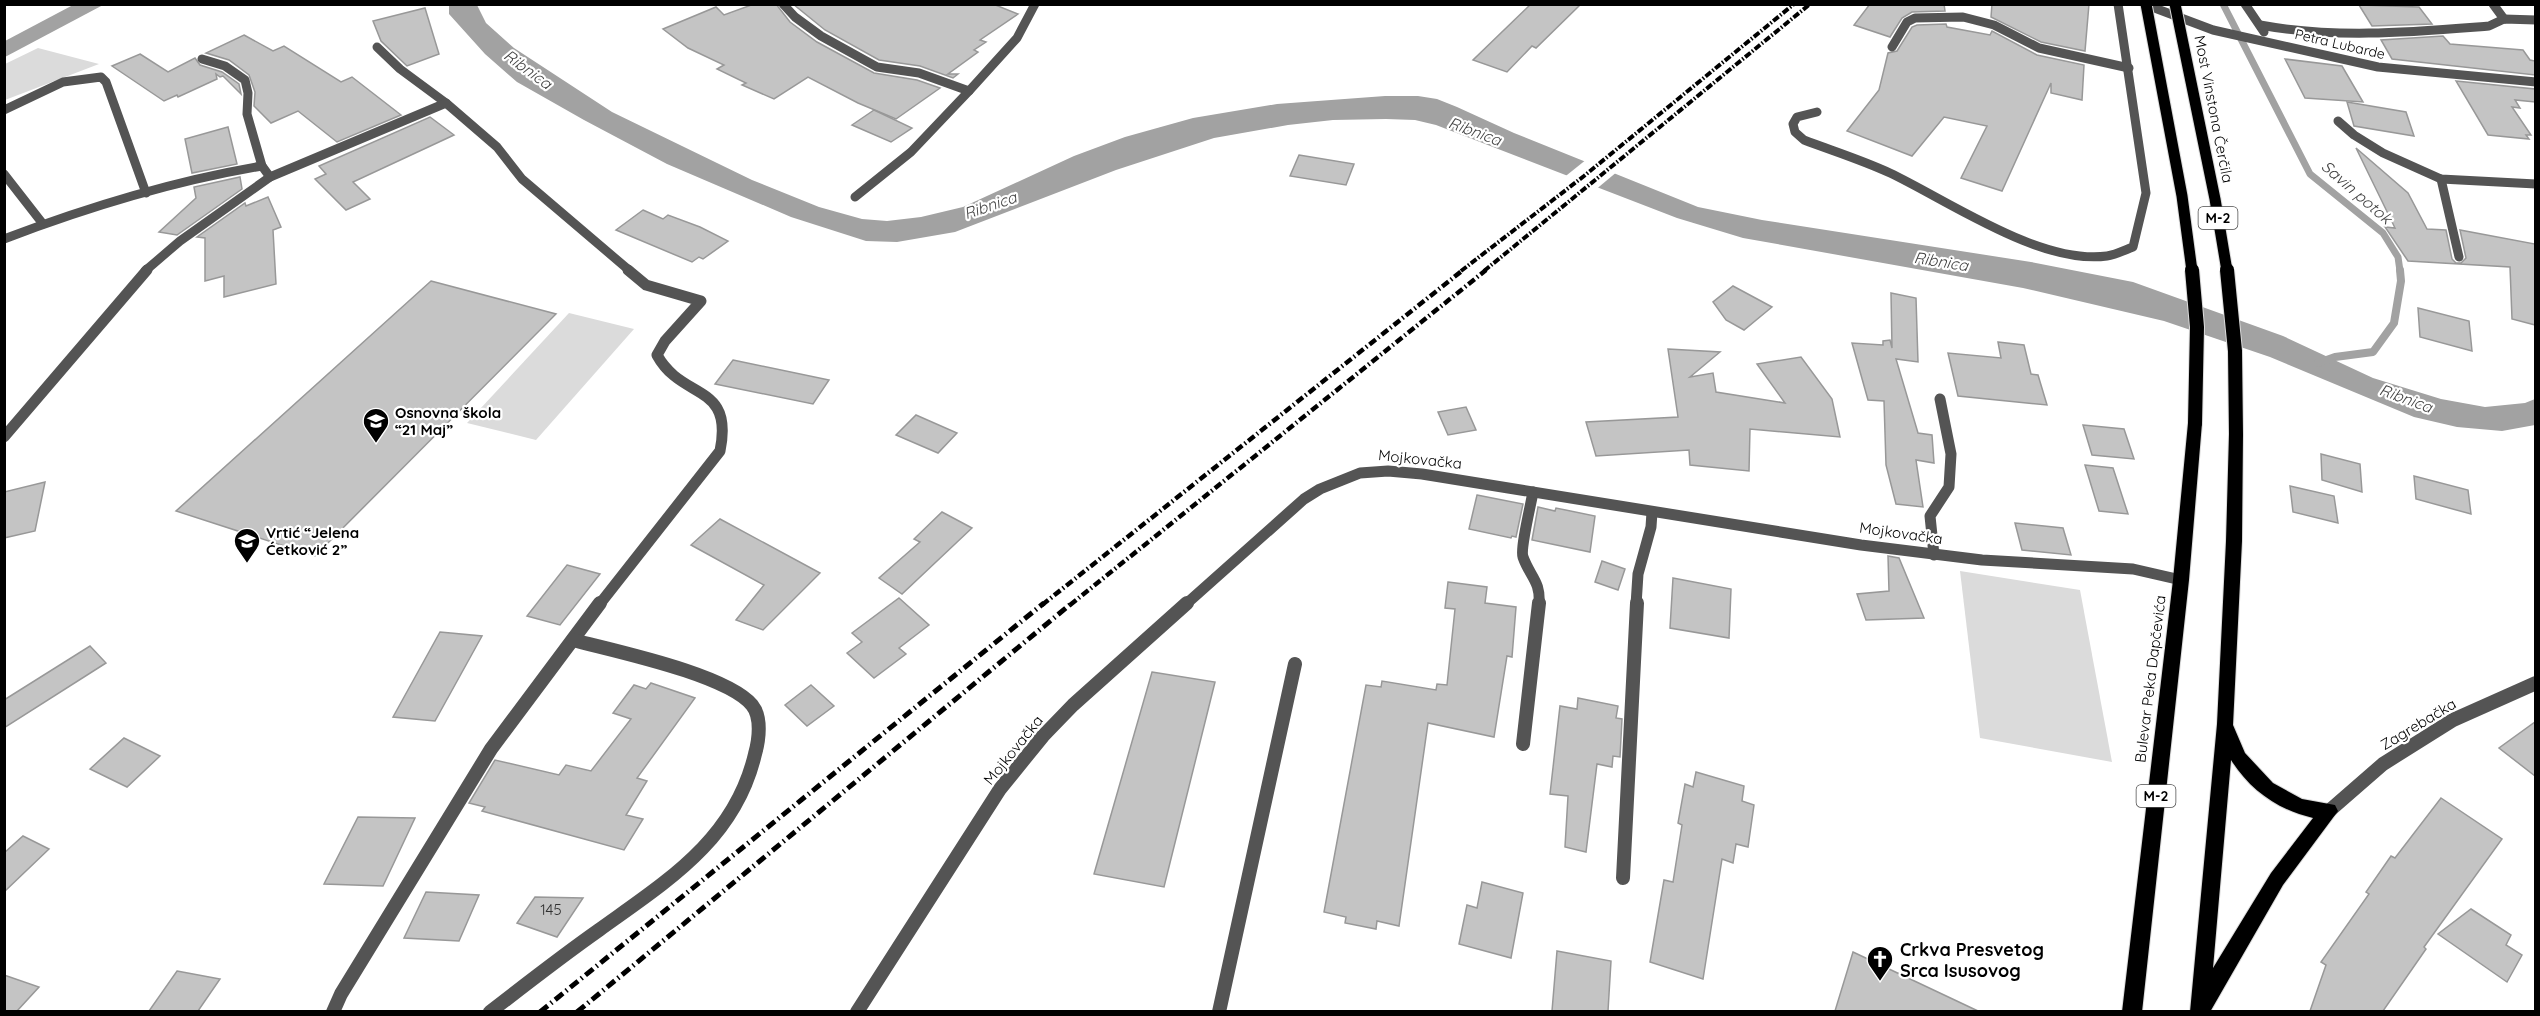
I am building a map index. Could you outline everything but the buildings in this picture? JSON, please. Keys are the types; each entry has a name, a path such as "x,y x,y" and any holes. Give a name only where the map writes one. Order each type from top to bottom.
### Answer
{"main road":[{"name":"Bulevar Peka Dapčevića","path":"2132,1011 2181,580 2195,423 2196,314 2192,278 2182,206 2145,4"},
{"name":"Most Vinstona Čerčila","path":"2175,4 2215,199 2229,280 2235,351 2234,541 2225,724"},
{"path":"2225,724 2237,756 2268,790 2289,803 2312,811 2329,811"},
{"name":"M-2","path":"2200,1011 2225,724"},
{"path":"2200,1011 2277,879 2329,811"}],"street":[{"path":"783,4 795,17 821,36 877,67 919,73 969,91"},
{"path":"855,197 911,152 969,91 1017,38 1035,4"},
{"path":"1817,112 1797,117 1793,124 1795,132 1804,140 1889,172 2012,236 2063,254 2083,258 2122,255 2133,248 2146,194 2118,4"},
{"name":"Petra Lubarde","path":"2145,4 2213,30 2378,68 2535,82"},
{"path":"2245,4 2265,34 2265,41"},
{"path":"2493,4 2504,19"},
{"path":"1892,47 1907,22 1915,18 1963,17 1994,25 2039,48 2129,68"},
{"path":"2260,26 2328,36 2489,26 2499,24 2504,19 2535,20"},
{"path":"333,1011 491,749 720,452 726,435 724,418 712,401 660,365 657,355 665,341 701,301 646,285 522,179 497,147 446,103 400,69 377,47"},
{"path":"202,59 225,66 244,80 248,93 247,114 262,166 270,177"},
{"path":"4,110 60,84 88,76 101,76 106,82 146,193"},
{"path":"4,437 149,267 171,247 270,177 446,103"},
{"path":"2338,121 2354,135 2383,153 2441,179 2535,184"},
{"path":"4,239 103,203 232,170 262,166"},
{"path":"4,174 43,224"},
{"path":"2441,179 2459,257"},
{"path":"1934,555 1930,516 1949,487 1950,454 1940,399"},
{"name":"Mojkovačka","path":"857,1011 1000,789 1036,744 1073,705 1304,499 1343,477 1368,471 1422,474 1934,555 2030,564 2133,569 2181,580"},
{"path":"1523,744 1540,593 1537,582 1522,555 1533,492"},
{"path":"1623,878 1638,574 1651,527 1652,512"},
{"path":"490,1011 684,868 716,837 729,818 753,772 759,723 751,705 733,691 701,677 573,640"},
{"path":"1220,1011 1294,664"},
{"name":"Zagrebačka","path":"2329,811 2383,764 2454,720 2535,683"}],"shaded area":[{"path":"38,48 99,64 5,100 5,64"},
{"path":"569,313 634,329 536,440 467,423"},
{"path":"1960,571 2080,590 2112,762 1980,738"}],"water":[{"path":"73,5 103,5 5,57 5,41"},
{"name":"Ribnica","path":"449,5 477,5 486,23 514,48 612,112 752,180 819,207 862,219 887,221 921,217 963,207 1074,156 1125,137 1193,118 1277,104 1385,96 1418,96 1437,99 1514,133 1698,207 1762,220 2031,262 2133,282 2283,336 2373,378 2441,399 2485,407 2525,403 2535,399 2535,425 2502,431 2457,427 2414,417 2270,357 2164,321 2023,288 1743,238 1677,218 1436,125 1415,120 1333,120 1214,138 1116,170 955,232 897,242 866,241 791,217 667,164 584,120 517,82 485,54 449,14"}],"pier":[{"path":"1587,159 1618,171 1594,191 1562,179"}],"waterway":[{"name":"Savin potok","path":"2223,4 2310,174 2383,233 2398,257 2400,271"},
{"name":"Savin potok","path":"2318,363 2335,357 2373,352 2394,323 2401,281 2400,270"}],"railway":[{"path":"1461,271 1584,176 1794,4"},
{"path":"1484,271 1810,4"},
{"path":"1042,605 1463,270"},
{"path":"1070,605 1486,270"},
{"path":"540,1012 1044,603"},
{"path":"577,1012 1072,603"}],"place":[{"name":"Osnovna škola “21 Maj”","path":"376,444"},
{"name":"Vrtić “Jelena Ćetković 2”","path":"247,564"},
{"name":"Crkva Presvetog Srca Isusovog","path":"1880,982"}]}
